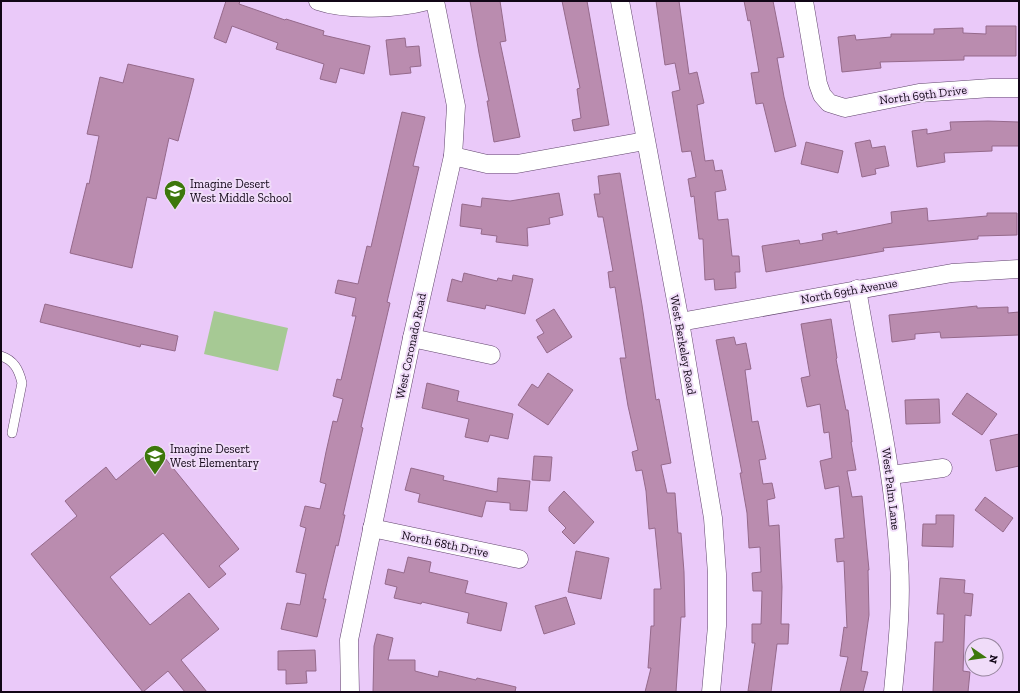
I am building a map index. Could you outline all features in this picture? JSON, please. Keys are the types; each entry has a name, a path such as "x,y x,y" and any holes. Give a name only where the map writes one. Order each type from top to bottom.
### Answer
{"street":[{"path":"318,1 357,7 412,5 427,1"},
{"name":"West Coronado Road","path":"350,692 349,640 412,338 453,156 456,106 435,1"},
{"name":"West Berkeley Road","path":"620,1 680,322 713,518 717,574 717,626 711,692"},
{"name":"North 69th Drive","path":"804,1 818,84 822,94 829,103 845,108 919,93 991,88 1019,88"},
{"path":"453,156 487,164 516,164 645,141"},
{"name":"North 69th Avenue","path":"680,322 952,273 1019,269"},
{"name":"West Palm Lane","path":"857,289 891,475 900,563 898,634 893,692"},
{"path":"412,338 491,355"},
{"path":"891,475 943,468"},
{"name":"North 68th Drive","path":"372,528 519,559"}],"lane":[{"path":"1,356 11,360 20,375 22,383 12,434"}],"green space":[{"path":"214,311 288,328 278,371 204,354"}],"building":[{"path":"226,1 240,1 239,4 285,20 286,19 324,31 323,35 370,46 364,74 340,68 336,83 320,79 324,64 276,49 278,43 232,26 226,43 214,38"},
{"path":"470,1 500,1 506,41 500,42 520,137 494,142 487,101 489,101"},
{"path":"562,1 587,1 609,125 574,131 572,120 581,118 577,89 580,88"},
{"path":"656,1 679,1 689,74 697,72 704,103 697,105 705,161 713,160 715,171 722,170 726,190 715,192 718,220 728,219 732,256 739,256 740,272 735,272 736,288 715,290 714,279 705,280 703,239 699,239 694,196 691,197 688,179 696,177 691,151 682,152 672,92 680,90 675,63 665,65"},
{"path":"744,1 773,1 784,57 777,58 784,97 796,146 775,152 763,103 756,104 751,73 759,72 750,20 748,21"},
{"path":"986,26 1016,26 1016,56 964,56 964,60 880,62 881,68 842,72 838,37 855,35 856,40 891,37 891,34 934,34 934,29 963,28 963,33 986,34"},
{"path":"405,38 406,47 419,46 421,66 410,67 411,73 390,75 386,40"},
{"path":"128,64 194,79 178,141 169,138 156,199 147,197 132,268 70,253 87,183 89,184 99,136 87,134 100,77 123,83"},
{"path":"402,112 425,117 413,166 419,167 387,302 390,303 361,427 363,428 343,515 345,515 338,546 336,545 323,599 326,599 317,637 281,629 287,603 300,605 306,574 296,572 306,528 300,526 305,506 320,509 326,484 320,482 326,452 333,421 337,422 343,399 333,396 337,379 341,380 356,316 352,316 356,298 335,293 338,280 358,284 367,246 371,247"},
{"path":"950,122 1019,122 1019,146 992,146 992,151 944,153 945,162 917,167 912,131 927,129 927,134 951,130"},
{"path":"870,140 872,148 885,146 889,166 875,169 876,174 862,177 855,143"},
{"path":"806,142 843,151 838,173 801,164"},
{"path":"620,173 656,400 659,399 671,463 661,465 667,493 675,493 678,533 681,533 685,617 681,617 676,692 645,692 651,668 648,668 651,626 654,626 654,589 661,589 655,528 649,529 646,491 642,470 636,471 632,452 638,450 628,406 620,358 626,358 615,287 610,288 608,272 613,271 603,217 598,217 594,194 600,194 598,176"},
{"path":"559,193 563,215 549,218 550,224 527,228 528,246 496,242 497,236 481,234 482,229 460,226 462,204 481,207 482,198 510,201"},
{"path":"927,208 928,221 987,216 987,213 1017,213 1017,235 978,236 978,239 883,248 884,251 766,272 762,246 799,240 800,244 823,240 822,234 837,231 837,234 892,223 891,212"},
{"path":"464,273 497,281 498,278 512,281 513,275 533,279 525,314 486,305 485,309 447,301 452,279 462,282"},
{"path":"45,304 178,336 175,351 141,344 140,347 40,322"},
{"path":"977,306 977,308 1008,307 1008,313 1019,312 1019,335 941,338 940,332 915,334 915,339 892,342 889,315"},
{"path":"554,309 572,337 547,353 537,337 544,333 536,320"},
{"path":"831,319 836,359 846,410 848,410 851,442 856,470 847,471 852,497 862,496 869,570 869,615 861,671 868,672 863,692 840,692 848,657 840,656 844,627 847,628 844,561 837,562 835,539 844,538 839,486 825,489 820,461 832,458 829,432 824,433 820,404 807,407 801,378 810,376 801,324"},
{"path":"734,337 736,345 746,343 751,369 745,370 752,422 758,421 766,459 759,460 763,484 772,483 775,498 767,500 769,526 779,525 782,587 781,624 789,624 788,644 777,644 771,692 748,691 755,643 752,643 752,624 761,624 762,591 753,591 752,573 761,572 760,547 749,548 747,513 740,473 742,473 716,340"},
{"path":"548,373 573,390 548,425 518,405 532,384 538,388"},
{"path":"427,383 459,391 457,401 513,414 508,439 490,435 488,442 465,437 469,419 422,408"},
{"path":"967,393 997,414 982,435 952,414"},
{"path":"939,399 940,423 906,424 905,400"},
{"path":"1019,434 1019,466 996,471 990,440"},
{"path":"156,447 239,549 219,566 226,574 209,588 163,533 110,577 150,625 189,593 219,629 181,660 207,692 185,692 168,671 143,692 31,554 77,516 65,501 106,467 116,480"},
{"path":"534,456 552,457 550,481 532,480"},
{"path":"411,468 444,476 443,480 497,492 498,478 530,481 527,511 510,510 510,503 486,501 482,517 418,502 420,494 405,490"},
{"path":"564,491 594,522 574,544 562,532 566,528 549,511 549,507"},
{"path":"985,497 1013,518 1003,532 975,510"},
{"path":"936,515 954,515 953,547 922,546 923,524 936,524"},
{"path":"576,551 609,558 601,599 568,592"},
{"path":"408,557 431,562 429,572 468,581 465,593 507,603 501,631 467,623 469,613 422,602 421,604 394,598 397,587 385,584 388,569 404,573"},
{"path":"940,578 965,580 964,593 973,594 971,616 965,615 963,671 964,677 970,677 968,692 933,692 935,642 943,642 944,614 937,614"},
{"path":"566,597 575,624 544,634 535,606"},
{"path":"377,634 393,638 388,660 415,660 415,671 438,677 439,671 476,680 477,678 516,687 515,692 373,692 374,646"},
{"path":"315,650 316,671 306,671 307,683 286,684 286,670 278,670 278,651"}],"place":[{"name":"Imagine Desert West Middle School","path":"175,210"},
{"name":"Imagine Desert West Elementary","path":"155,476"}]}
